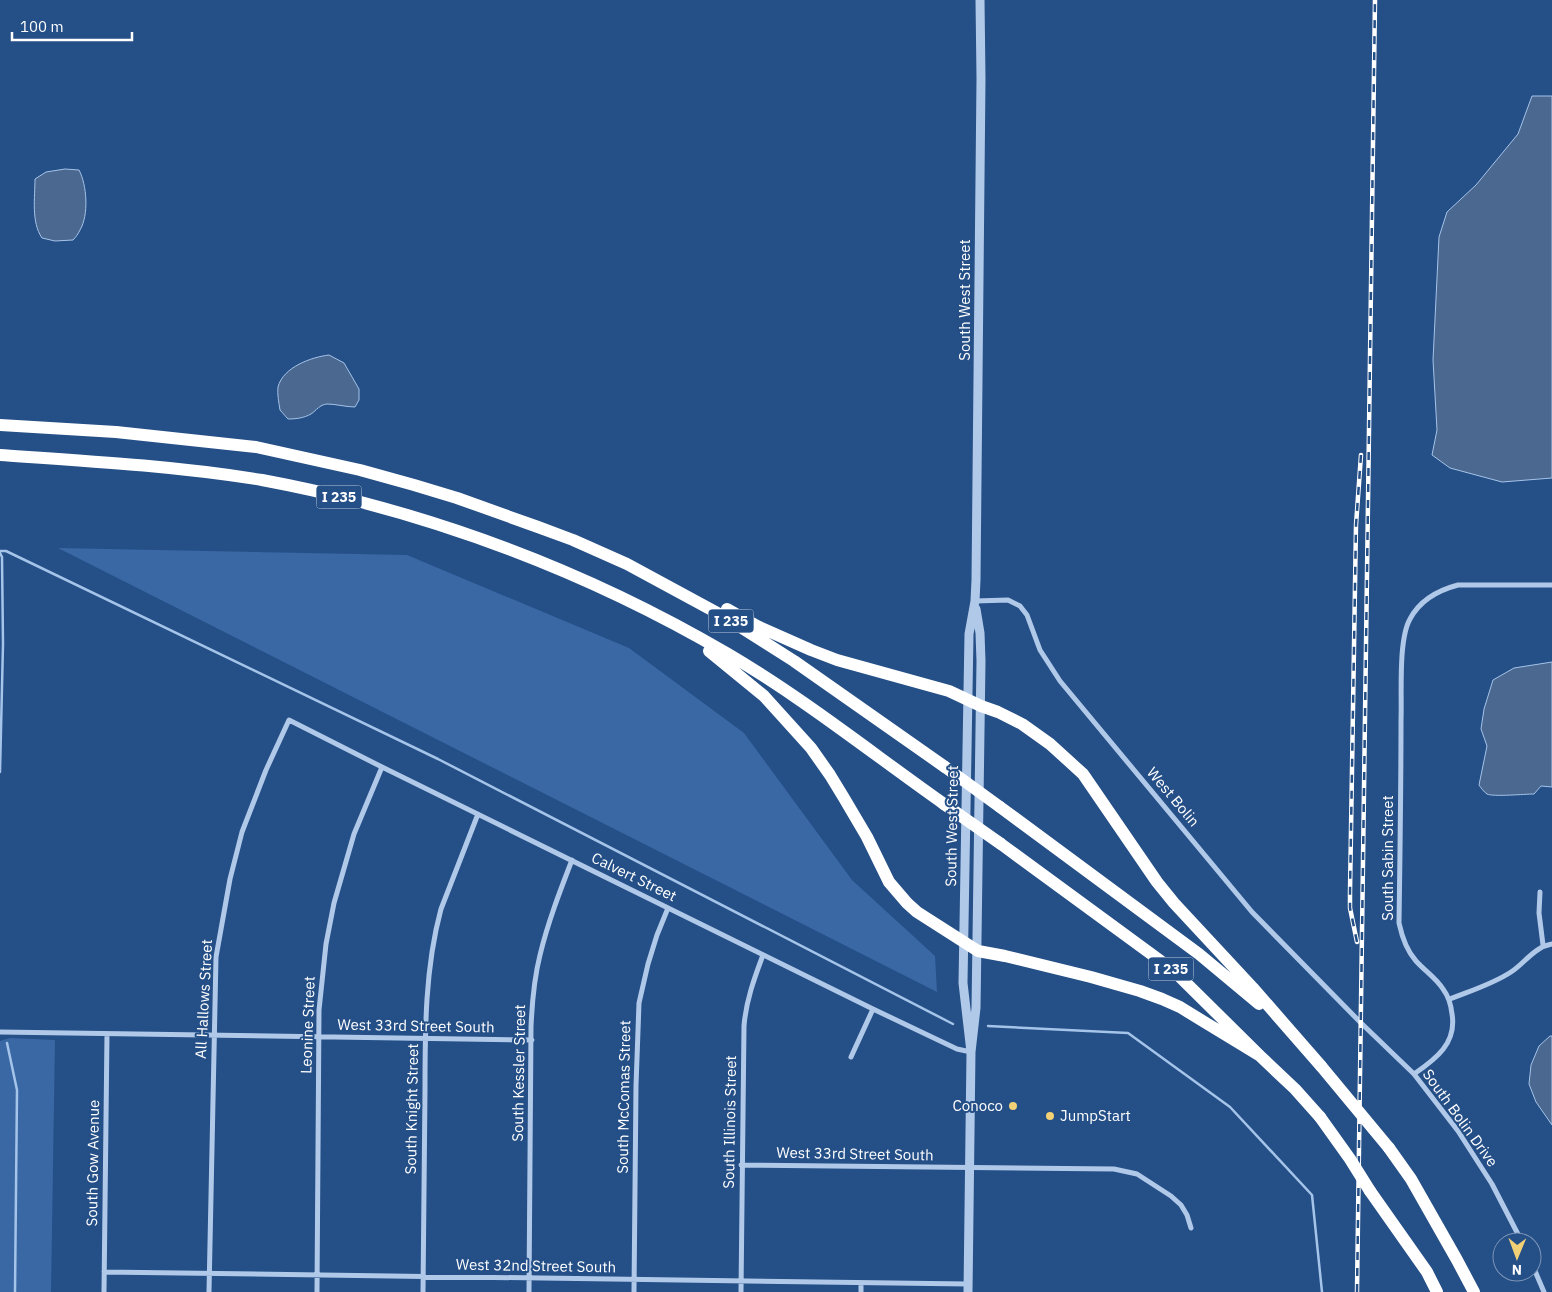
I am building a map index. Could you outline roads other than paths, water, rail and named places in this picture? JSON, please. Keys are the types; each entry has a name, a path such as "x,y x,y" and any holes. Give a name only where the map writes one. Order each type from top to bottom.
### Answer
{"highway":[{"name":"I 235","path":"0,425 116,432 256,447 360,470 457,498 573,540 627,564 723,616 794,661 1000,807 1199,954 1285,1027 1321,1066 1389,1148 1411,1179 1474,1292"},
{"name":"I 235","path":"0,455 208,472 263,480 399,512 476,536 602,587 729,655 782,689 1001,844 1173,970 1296,1089 1320,1117 1427,1272 1438,1292"},
{"path":"627,564 694,592 757,626 812,650 837,660 949,690 1022,724 1050,744 1083,774 1157,882 1253,988 1285,1027"},
{"path":"660,617 708,650 764,696 811,748 830,774 867,837 889,882 917,912 964,944 978,951 1091,977 1140,991 1180,1007 1259,1055"}],"street":[{"name":"South West Street","path":"968,1288 970,1052 964,983 964,944 969,634 975,601 981,78 980,0"},
{"name":"South Sabin Street","path":"1450,999 1442,987 1415,960 1405,943 1399,923 1403,641 1406,628 1416,610 1434,594 1458,585 1552,584"},
{"name":"West Bolin","path":"975,601 1008,600 1020,606 1027,615 1040,650 1060,681 1252,912 1360,1022"},
{"name":"South West Street","path":"970,1052 976,1008 978,951 981,706 980,633 975,601"},
{"name":"Calvert Street","path":"289,720 873,1010 957,1049 970,1052"},
{"name":"All Hallows Street","path":"209,1292 216,957 231,876 249,813 270,760 289,720"},
{"name":"Leonine Street","path":"317,1292 319,1010 324,953 332,914 354,834 382,767"},
{"name":"South Knight Street","path":"423,1292 425,1038 429,973 437,925 445,898 478,814"},
{"name":"South Kessler Street","path":"529,1292 533,995 540,954 572,860"},
{"path":"1540,892 1539,914 1543,945"},
{"name":"South McComas Street","path":"634,1292 639,1003 654,943 668,908"},
{"path":"1414,1074 1438,1057 1449,1042 1453,1027 1450,999 1507,974 1543,945 1552,944"},
{"name":"South Illinois Street","path":"741,1292 744,1017 751,988 763,955"},
{"path":"851,1057 873,1010"},
{"name":"South Bolin Drive","path":"1360,1022 1414,1074 1458,1131 1492,1184 1517,1232"},
{"name":"West 33rd Street South","path":"0,1032 532,1040"},
{"name":"South Gow Avenue","path":"104,1292 107,1034"},
{"name":"West 33rd Street South","path":"741,1164 969,1168 1082,1167 1114,1169 1136,1174 1171,1196 1181,1205 1187,1215 1191,1228"},
{"name":"West 32nd Street South","path":"104,1272 861,1283 968,1288"},
{"path":"861,1283 861,1292"}],"waterway":[{"path":"0,551 6,551 438,759 953,1024"},
{"path":"0,553 2,557 3,644 0,772"},
{"path":"988,1026 1128,1033 1230,1107 1312,1195 1322,1292"},
{"path":"7,1043 17,1090 15,1292"}],"railway":[{"path":"1357,1292 1375,0"},
{"path":"1357,942 1350,908 1350,892 1356,525 1361,455"}],"place":[{"name":"Conoco","path":"1013,1106"},
{"name":"JumpStart","path":"1050,1116"}]}
